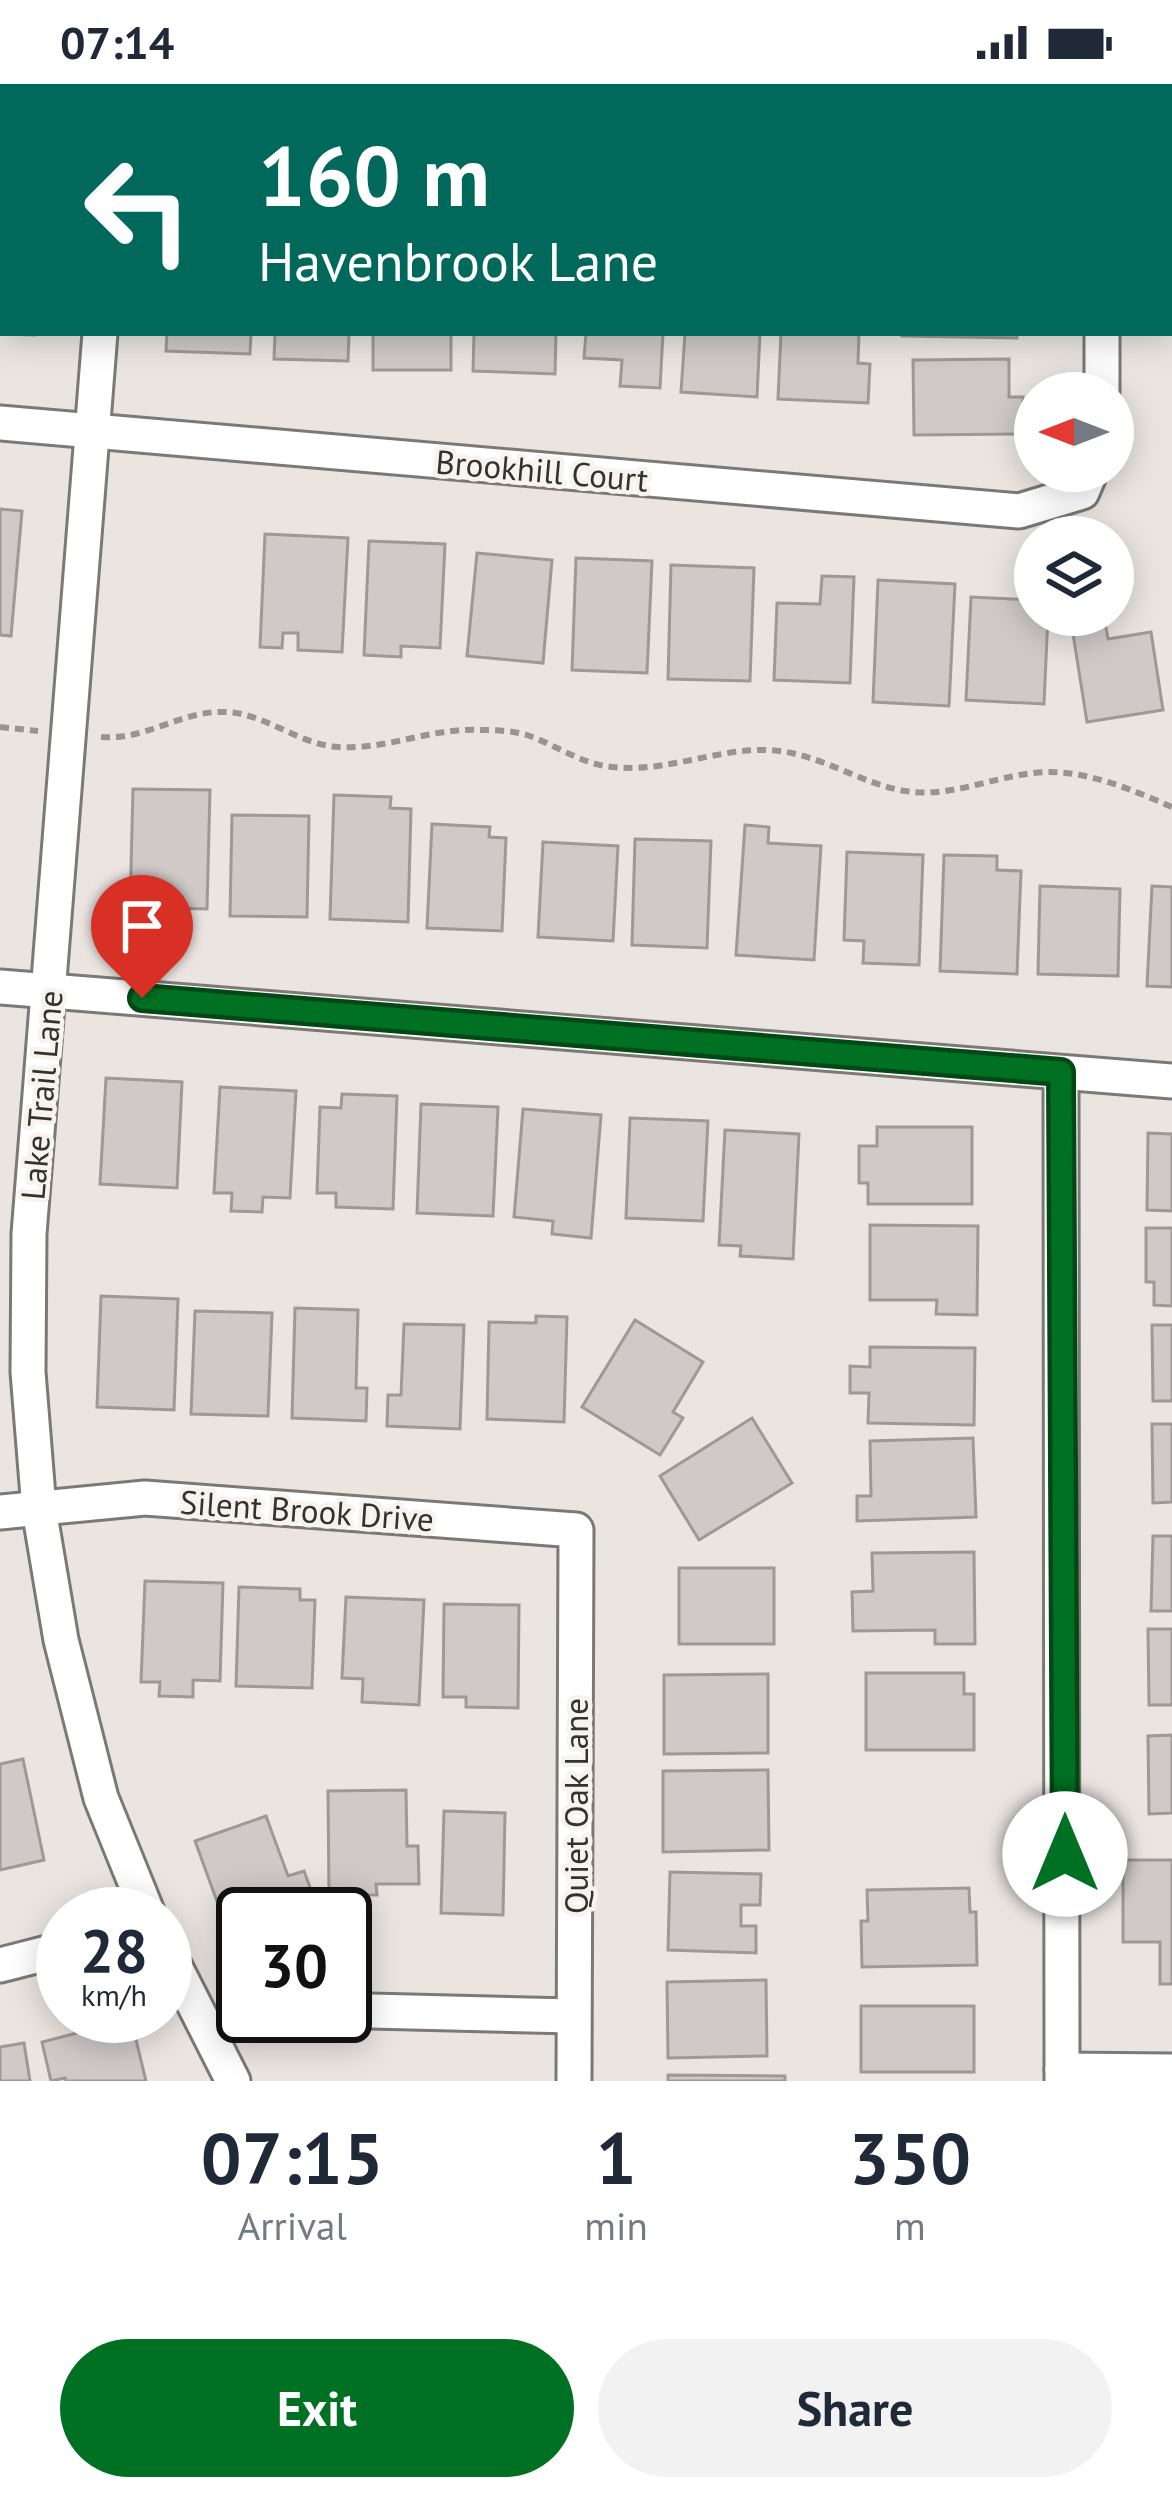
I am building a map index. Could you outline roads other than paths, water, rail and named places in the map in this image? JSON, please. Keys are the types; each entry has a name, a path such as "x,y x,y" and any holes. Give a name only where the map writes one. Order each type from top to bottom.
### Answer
{"street":[{"name":"Lake Trail Lane","path":"100,336 29,1234 28,1372 39,1509 61,1640 101,1798 137,1887"},
{"path":"1102,336 1102,372"},
{"name":"Brookhill Court","path":"0,423 1019,511 1063,492"},
{"path":"0,988 1172,1081"},
{"path":"1061,1072 1062,2076 1172,2071"},
{"name":"Silent Brook Drive","path":"0,1512 145,1498 576,1530"},
{"name":"Quiet Oak Lane","path":"574,2081 576,1530"},
{"path":"0,1965 36,1956"},
{"path":"192,2000 233,2081"},
{"path":"372,2011 573,2015"}]}
